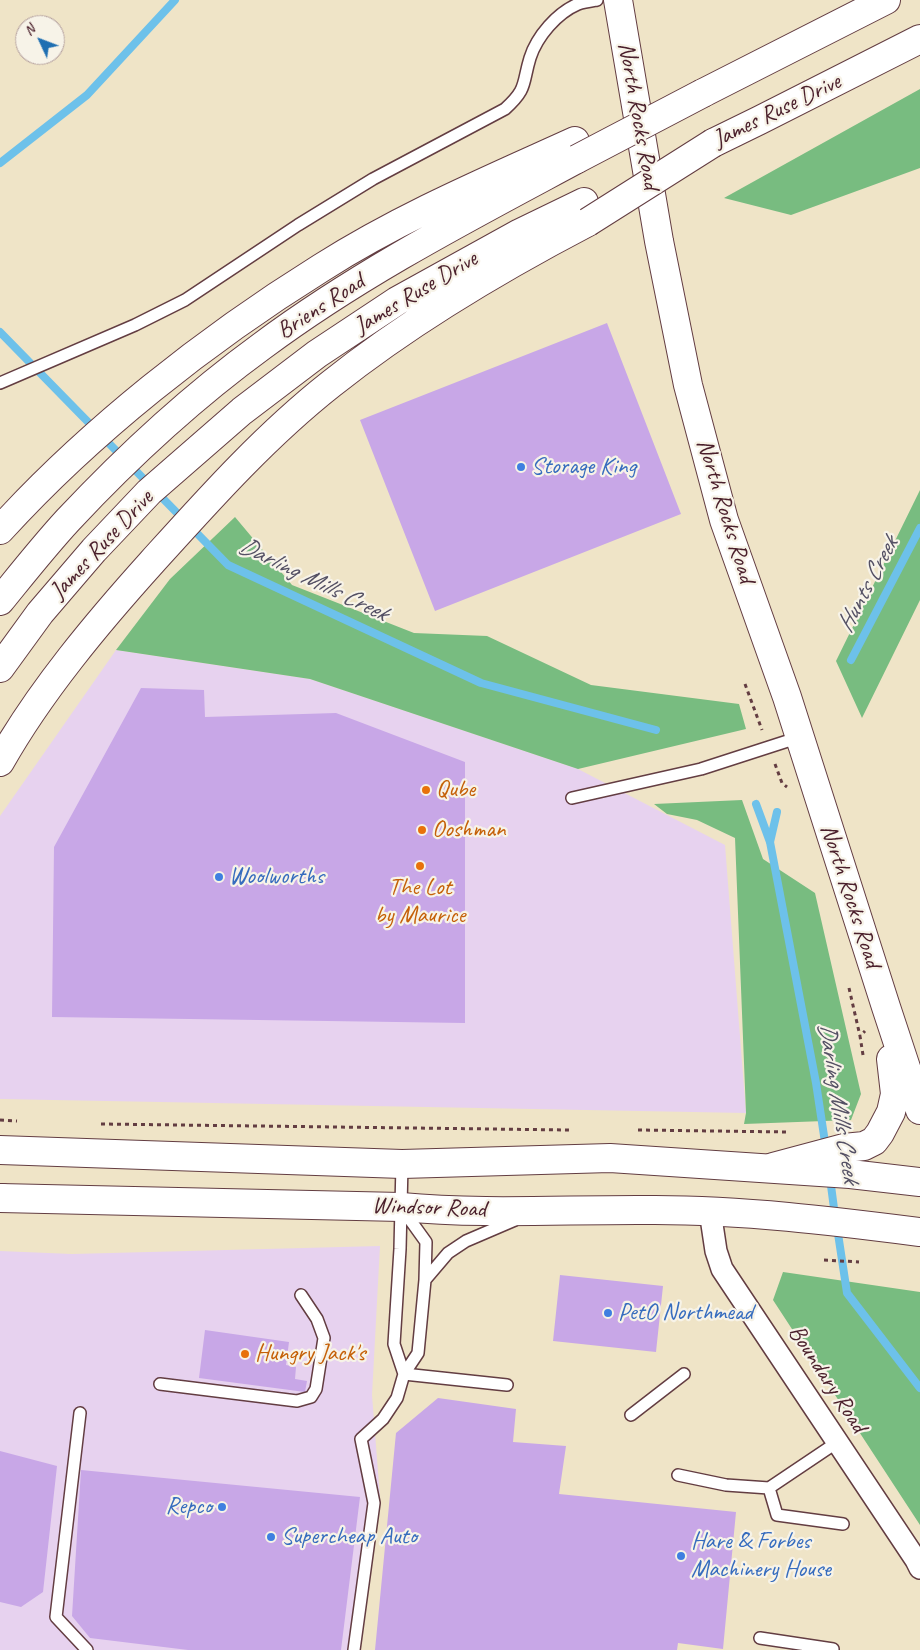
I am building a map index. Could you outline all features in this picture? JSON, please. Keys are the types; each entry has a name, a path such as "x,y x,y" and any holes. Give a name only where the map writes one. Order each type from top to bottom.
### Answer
{"main road":[{"name":"North Rocks Road","path":"618,0 659,240 688,385 724,520 787,697 920,1110"},
{"name":"James Ruse Drive","path":"703,93 886,0"},
{"name":"James Ruse Drive","path":"0,668 40,613 94,550 149,492 209,438 278,382 364,322 397,301 479,255 586,212 713,142 920,39"},
{"name":"Briens Road","path":"0,602 67,522 121,466 182,410 261,346 337,294 576,150 703,93"},
{"path":"0,530 37,490 95,437 158,384 246,317 322,267 408,219 576,150"},
{"path":"0,762 47,691 88,637 130,587 238,469 296,414 330,384 398,335 444,304 527,254 586,212"},
{"name":"North Rocks Road","path":"886,1007 920,1056"},
{"path":"847,1161 864,1146 874,1141 891,1112 895,1094 886,1007"},
{"name":"Windsor Road","path":"0,1150 402,1164 610,1158 776,1168 847,1161"},
{"path":"847,1161 920,1182"},
{"name":"Windsor Road","path":"1,1198 401,1207 440,1211 710,1211 778,1215 920,1232"}],"street":[{"name":"Boundary Road","path":"710,1211 716,1251 722,1269 920,1568"}],"lane":[{"path":"0,383 82,346 135,325 185,300 298,225 373,179 505,109 518,96 525,82 530,57 540,40 559,16 578,4 597,0"},
{"path":"572,798 701,770 800,737"},
{"path":"402,1164 394,1344 404,1374"},
{"path":"354,1650 374,1502 361,1439 383,1419 397,1398 404,1374 418,1353 425,1280 426,1242 401,1207"},
{"path":"425,1280 448,1253 466,1241 535,1211"},
{"path":"160,1384 296,1401 311,1397 316,1389 324,1338 317,1319 301,1295"},
{"path":"404,1374 507,1385"},
{"path":"631,1415 684,1374"},
{"path":"80,1414 56,1617 87,1650"},
{"path":"678,1475 726,1485 769,1488 836,1442"},
{"path":"769,1488 777,1515 843,1524"},
{"path":"760,1638 833,1649"}],"path":[{"path":"0,1120 18,1121"},
{"path":"91,1124 571,1130"},
{"path":"630,1130 773,1132"},
{"path":"824,1260 859,1262"}],"shaded area":[{"path":"116,650 310,679 578,769 725,845 746,1113 0,1099 0,816"},
{"path":"380,1246 372,1395 380,1497 359,1650 0,1650 0,1251 72,1254"}],"green space":[{"path":"920,89 920,168 791,215 724,198"},
{"path":"920,490 920,600 862,718 836,661"},
{"path":"235,517 292,585 414,633 487,636 591,685 739,704 746,729 578,769 310,679 116,650 170,579"},
{"path":"742,800 763,859 815,893 861,1094 851,1120 744,1124 746,1113 735,838 697,820 667,814 654,804"},
{"path":"783,1272 920,1292 920,1525 773,1300"}],"building":[{"name":"Storage King","path":"607,323 681,514 435,611 360,420"},
{"path":"141,688 204,690 205,717 336,713 465,762 465,1023 52,1017 54,847"},
{"name":"PetO Northmead","path":"560,1275 663,1286 656,1352 553,1341"},
{"name":"Hungry Jack's","path":"205,1330 289,1342 286,1365 296,1367 295,1379 307,1381 305,1392 199,1378"},
{"path":"438,1398 516,1409 513,1442 566,1446 559,1494 736,1512 723,1649 678,1643 677,1650 375,1650 396,1433"},
{"path":"0,1451 57,1466 43,1592 21,1607 0,1602"},
{"path":"81,1470 360,1497 341,1650 188,1650 90,1638 72,1616"}],"waterway":[{"name":"Darling Mills Creek","path":"0,163 87,95 175,0"},
{"name":"Darling Mills Creek","path":"0,332 228,565 481,683 656,730"},
{"name":"Hunts Creek","path":"851,660 920,528"},
{"name":"Darling Mills Creek","path":"756,804 770,842 816,1083 826,1149"},
{"name":"Hunts Creek","path":"770,842 777,812"},
{"name":"Darling Mills Creek","path":"830,1178 835,1216"},
{"name":"Darling Mills Creek","path":"837,1227 847,1293 920,1388"}],"place":[{"name":"Storage King","path":"521,467"},
{"name":"Qube","path":"426,790"},
{"name":"Ooshman","path":"422,830"},
{"name":"The Lot by Maurice","path":"420,866"},
{"name":"Woolworths","path":"219,877"},
{"name":"PetO Northmead","path":"608,1313"},
{"name":"Hungry Jack's","path":"245,1354"},
{"name":"Repco","path":"222,1507"},
{"name":"Supercheap Auto","path":"271,1537"},
{"name":"Hare & Forbes Machinery House","path":"681,1556"}]}
